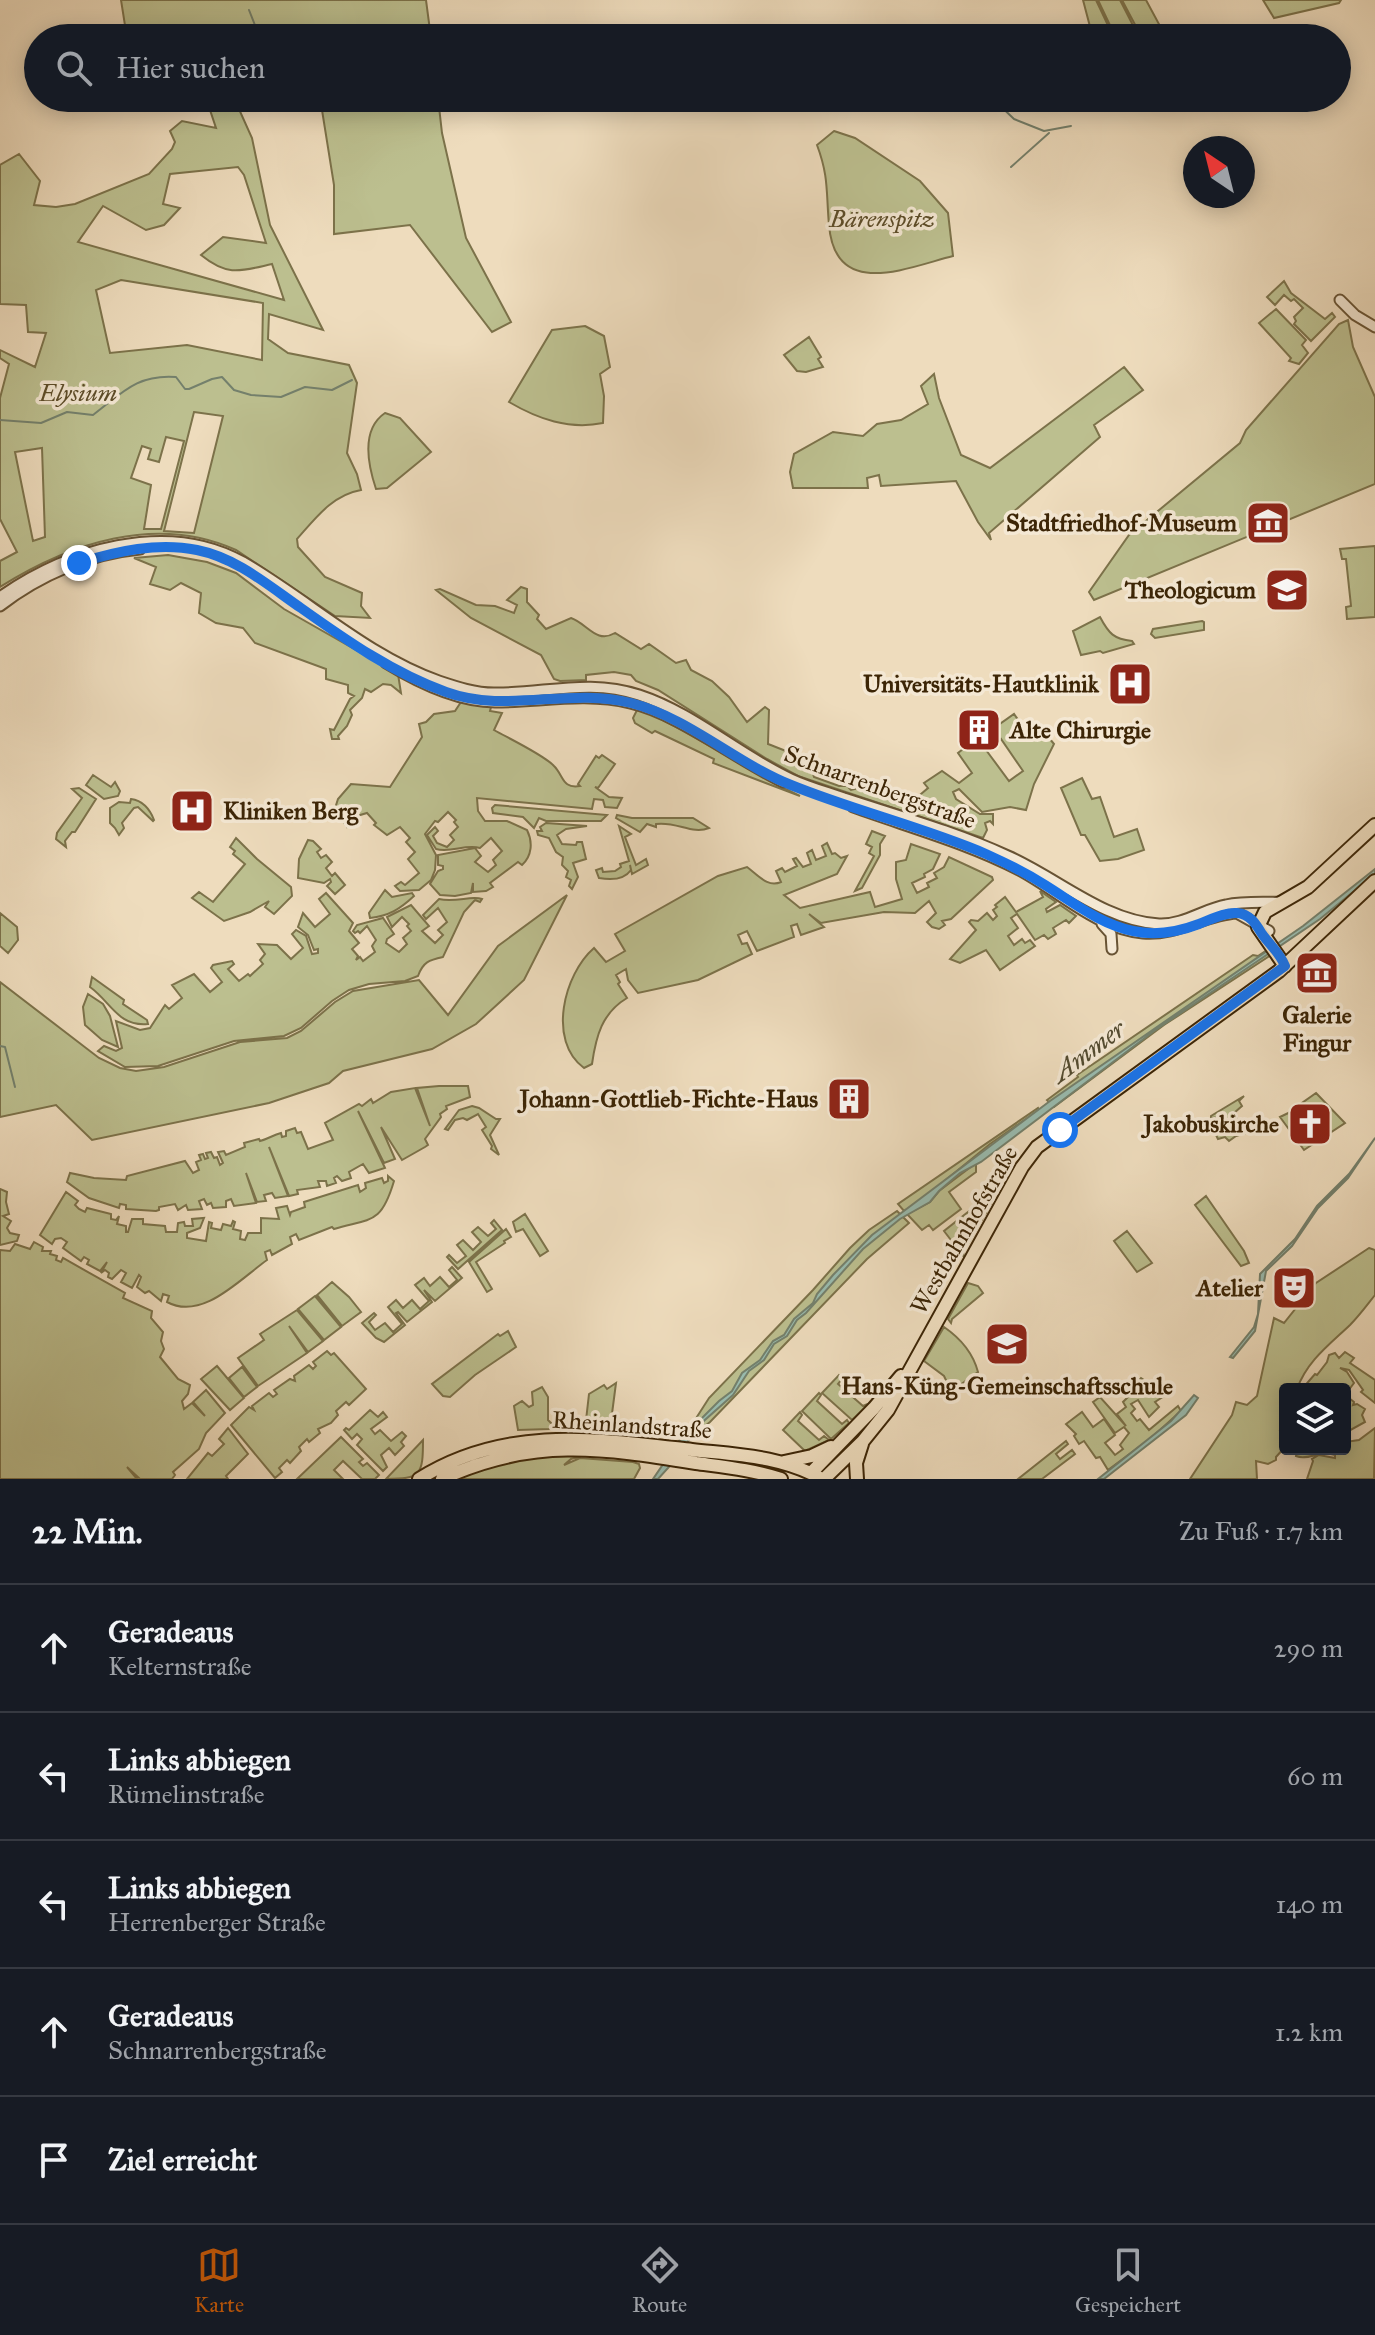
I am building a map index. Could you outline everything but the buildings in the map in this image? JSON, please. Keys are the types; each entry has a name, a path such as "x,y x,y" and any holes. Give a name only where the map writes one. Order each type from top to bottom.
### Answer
{"main road":[{"path":"1285,966 1264,929 1265,912 1319,878 1375,825"},
{"name":"Westbahnhofstraße","path":"815,1477 863,1441 888,1410 1025,1162 1041,1143 1285,966 1375,881"},
{"path":"1264,929 1285,949 1309,943"},
{"name":"Westbahnhofstraße","path":"815,1477 844,1439 911,1365"},
{"path":"782,1462 819,1453 844,1439"},
{"path":"857,1479 856,1463 863,1441"},
{"name":"Rheinlandstraße","path":"419,1479 495,1458 548,1449 664,1452 782,1462 815,1477"},
{"name":"Rheinlandstraße","path":"682,1454 781,1479"}],"street":[{"path":"1340,300 1355,315 1375,327"},
{"name":"Schnarrenbergstraße","path":"0,597 53,565 108,547 162,542 214,549 244,563 366,645 422,674 458,687 492,693 581,687 637,694 678,713 759,763 795,781 988,847 1040,870 1126,924"},
{"name":"Schnarrenbergstraße","path":"0,606 56,572 109,554 170,548 212,554 249,572 340,636 399,671 447,693 492,702 593,698 633,703 674,721 754,768 790,785 984,853 1044,884 1097,919 1126,924"},
{"path":"1126,924 1161,924 1180,921 1226,905 1285,901"},
{"path":"1126,924 1144,933 1165,933 1234,913 1244,915 1264,929"},
{"path":"1097,919 1111,934 1112,949"}],"green space":[{"path":"121,0 426,0 429,24 125,24"},
{"path":"1083,0 1096,0 1107,24 1089,24"},
{"path":"1098,0 1120,0 1132,24 1109,24"},
{"path":"1122,0 1146,0 1159,24 1135,24"},
{"path":"1263,0 1341,0 1274,18"},
{"name":"Elysium","path":"211,112 240,112 252,138 270,225 323,330 269,314 268,339 288,353 349,365 357,383 347,453 361,490 333,502 297,539 298,547 325,577 362,593 361,606 370,618 335,616 236,550 206,539 175,534 114,538 84,546 27,571 0,587 0,561 17,552 0,519 0,398 9,364 0,358 0,350 35,367 46,333 28,332 26,305 0,304 0,165 19,154 40,181 34,205 56,207 75,204 149,174 172,149 175,142 170,131 182,121 216,128","holes":["238,167 244,175 266,243 223,237 201,255 227,269 252,269 272,264 284,300 78,242 103,206 146,230 164,225 180,208 163,204 170,174","121,280 263,303 262,360 187,345 110,353 96,290","194,412 223,416 194,533 164,531","166,437 184,441 161,529 144,529 151,485 131,478 142,446 151,449 148,459 159,462","42,448 45,537 33,541 15,452"]},
{"path":"322,112 440,112 466,238 511,322 492,332 410,225 334,234 334,185"},
{"name":"Bärenspitz","path":"834,131 855,138 920,181 948,213 953,256 915,267 876,273 858,271 844,263 834,248 825,176 817,145"},
{"path":"1284,281 1291,293 1325,319 1332,313 1335,317 1311,341 1294,324 1294,317 1303,308 1294,299 1291,301 1284,295 1275,305 1267,297"},
{"path":"1276,309 1306,340 1302,345 1308,353 1299,364 1289,361 1291,358 1259,323"},
{"path":"1348,320 1353,347 1375,397 1375,484 1094,600 1089,592 1129,535 1240,443 1246,430 1339,324"},
{"path":"585,326 604,336 610,367 600,374 604,396 603,423 578,425 554,422 509,402 552,330"},
{"path":"809,337 821,357 818,359 823,367 797,371 784,355"},
{"path":"1124,367 1143,390 1094,425 1100,437 989,533 991,540 956,481 881,486 879,475 867,478 868,488 793,488 790,472 794,454 833,432 863,436 877,424 901,420 928,404 921,386 934,374 939,398 961,455 990,468"},
{"path":"385,413 400,418 431,452 387,488 376,489 369,459 369,438 377,420"},
{"path":"1375,546 1375,617 1347,619 1346,607 1351,606 1346,559 1342,559 1340,549"},
{"path":"168,555 207,562 236,573 284,609 398,674 401,693 391,685 383,684 371,692 365,689 362,698 350,710 352,715 339,739 332,739 330,729 334,730 354,696 348,693 348,685 326,679 326,669 255,643 243,628 216,623 199,613 201,593 181,583 170,590 150,584 156,567 134,558"},
{"path":"521,587 527,589 527,602 546,629 571,618 597,635 615,633 641,649 649,644 676,663 686,660 691,670 712,681 729,697 747,722 765,707 769,710 768,744 808,764 814,777 847,786 851,790 863,787 883,798 898,795 914,800 928,788 924,783 942,771 959,783 972,773 958,753 986,731 992,745 986,750 1009,781 1023,771 1001,739 994,744 990,731 1014,714 1028,734 1040,727 1054,744 1034,784 1026,810 1010,807 982,812 959,789 953,792 956,799 980,814 993,814 993,824 990,821 985,823 987,830 983,838 798,776 658,690 636,681 631,675 614,672 586,675 586,680 554,679 541,655 471,618 436,590 476,605 495,606 514,613 517,605 507,600"},
{"path":"1100,617 1113,635 1134,644 1103,653 1081,655 1073,631"},
{"path":"1202,621 1204,630 1155,638 1151,634 1153,629"},
{"path":"461,702 491,707 490,711 502,713 494,730 549,762 570,786 580,786 578,784 596,756 599,758 602,755 615,764 598,788 595,787 609,797 622,798 617,808 605,807 603,800 594,799 592,809 477,798 478,811 485,821 507,821 527,830 530,849 522,865 518,862 490,883 493,887 486,891 473,892 473,883 471,893 440,895 430,884 438,871 443,869 438,865 438,855 475,848 481,856 475,862 488,872 496,865 493,860 502,851 491,838 480,848 469,847 447,850 436,849 427,835 435,827 438,831 433,836 437,843 447,847 454,840 450,835 458,827 448,812 438,822 435,821 425,834 436,855 431,880 419,890 400,891 395,886 401,882 405,885 419,873 408,859 415,852 406,842 410,838 400,827 387,835 374,825 376,823 367,813 357,816 347,827 339,816 333,820 338,799 351,784 390,787 422,737 419,724 434,714 455,711"},
{"path":"638,708 800,796 713,763 714,759 655,731 652,733 635,723 633,718"},
{"path":"93,775 111,787 115,782 120,791 118,796 104,799 86,785"},
{"path":"1082,778 1092,799 1100,797 1114,837 1137,829 1144,850 1118,859 1100,861 1085,835 1081,835 1061,788"},
{"path":"79,788 96,799 75,832 65,841 66,847 56,839 57,833 82,798 72,789"},
{"path":"131,799 145,806 154,820 138,807 134,808 122,823 124,828 119,835 110,823 110,808 119,802 130,803"},
{"path":"495,805 607,815 601,821 546,821 539,818 534,828 523,817 493,813"},
{"path":"617,815 632,818 693,818 709,828 696,830 671,824 656,824 656,827 647,824 640,832 616,818"},
{"path":"546,823 587,826 566,829 557,835 562,844 582,842 586,859 573,863 578,877 572,889 569,886 571,880 566,877 568,871 562,865 563,857 556,852 549,838 538,835 537,831 542,831 540,827"},
{"path":"619,826 631,834 625,837 636,865 646,859 648,865 632,874 630,865 631,870 621,877 599,878 596,870 615,871 621,867 620,864 629,861"},
{"path":"872,831 885,836 880,844 880,855 862,888 855,891 874,856 869,853 872,847 866,844"},
{"path":"236,838 291,887 292,896 274,914 265,907 269,901 224,921 192,898 199,892 213,902 245,864 230,847"},
{"path":"308,840 321,849 317,852 321,858 326,855 332,862 326,868 345,885 335,894 327,886 330,879 324,883 298,878 299,859"},
{"path":"827,843 832,854 841,858 847,856 837,874 784,895 800,908 870,892 875,907 902,899 896,879 896,862 906,860 911,844 940,854 933,869 912,883 917,893 937,878 934,873 944,867 949,857 993,880 951,919 942,921 945,925 939,929 927,922 936,913 929,901 915,913 884,912 821,923 809,914 824,927 801,935 797,924 791,926 794,937 757,951 747,931 738,935 742,944 747,943 752,954 698,980 638,993 628,980 626,969 616,975 627,998 606,1018 592,1064 584,1068 573,1056 566,1042 564,1008 575,974 594,948 606,962 625,951 615,934 718,876 747,867 764,880 781,882 776,871 782,868 785,872 797,866 793,859 796,858 803,867 811,864 807,853 812,850 816,860 826,856 822,846"},
{"path":"385,890 392,897 412,893 414,896 394,911 370,918 369,913"},
{"path":"1040,891 1056,902 1046,909 1047,912 1060,905 1076,916 1069,923 1066,920 1053,928 1056,934 1048,939 1044,935 1035,940 1017,914 1011,918 1018,928 1008,936 1014,945 1022,939 1025,943 1030,940 1035,946 1000,970 986,950 960,963 950,959 976,930 969,922 971,920 978,921 987,913 993,920 997,916 993,910 997,907 995,905 1005,897 1016,912 1043,897"},
{"path":"326,893 353,923 349,931 359,943 352,949 358,956 356,960 360,957 363,961 375,952 372,946 376,940 367,926 360,933 355,933 353,931 357,925 383,918 394,934 386,943 399,952 407,944 403,938 411,931 407,926 409,924 402,917 392,927 387,917 411,905 429,926 422,931 435,943 443,935 438,930 447,922 438,908 426,919 423,915 439,899 482,899 480,902 475,900 464,912 443,957 427,962 418,976 349,990 301,1028 284,1036 234,1041 158,1066 125,1067 98,1051 104,1046 116,1051 122,1048 116,1021 140,1030 150,1028 165,1005 169,1009 182,998 172,985 194,974 210,992 222,982 211,968 213,965 232,961 234,964 228,969 239,981 248,974 250,976 263,964 260,960 265,954 258,944 277,945 291,959 303,948 292,934 296,930 306,936 312,954 318,953 308,935 298,927 303,913 315,927 330,914 319,899"},
{"path":"567,895 524,980 476,1024 432,1049 343,1071 329,1083 269,1103 92,1140 56,1105 0,1117 0,982 99,1058 120,1068 136,1071 164,1067 240,1042 287,1038 301,1031 353,991 419,980 448,1015 498,946"},
{"path":"0,913 17,927 18,940 8,953 0,946"},
{"path":"1267,950 1271,955 1164,1025 1054,1107 1047,1100 1077,1075 1253,955 1258,956"},
{"path":"92,977 124,1000 123,1004 147,1020 148,1024 122,1018 90,987"},
{"path":"88,994 103,1004 110,1016 118,1047 102,1040 85,1025 83,1007"},
{"path":"468,1086 470,1097 446,1106 447,1109 440,1114 441,1117 425,1139 428,1145 402,1160 381,1127 395,1159 384,1163 358,1111 385,1168 369,1173 363,1164 349,1172 351,1178 342,1181 337,1176 334,1178 336,1183 327,1186 326,1181 318,1181 320,1187 297,1190 298,1194 289,1196 269,1147 288,1196 275,1198 272,1193 264,1195 266,1201 257,1202 246,1173 256,1203 234,1206 231,1199 226,1201 226,1207 213,1208 204,1199 199,1201 202,1209 188,1210 186,1205 178,1210 175,1204 159,1207 156,1211 126,1209 126,1205 120,1204 119,1208 89,1198 67,1182 70,1173 126,1180 127,1176 185,1161 193,1173 199,1170 196,1162 201,1160 199,1155 203,1154 205,1159 208,1158 206,1153 211,1152 220,1165 223,1163 218,1152 224,1151 226,1155 245,1147 244,1143 281,1133 282,1137 286,1136 286,1131 295,1128 297,1133 301,1132 308,1149 333,1140 325,1123 371,1099 373,1103 391,1092 415,1088 430,1126 417,1088"},
{"path":"1316,1093 1345,1123 1304,1150 1280,1117 1303,1106 1302,1103"},
{"path":"1244,1096 1239,1101 1242,1106 1234,1113 1239,1123 1245,1120 1249,1132 1229,1141 1225,1137 1218,1139 1214,1131 1222,1128 1219,1117 1211,1116"},
{"path":"472,1106 500,1119 490,1135 499,1155 491,1149 482,1130 486,1127 478,1114 467,1120 455,1120 448,1130 445,1129 459,1110"},
{"path":"1038,1108 915,1205 904,1211 898,1204"},
{"path":"976,1163 976,1172 949,1192 961,1209 933,1230 929,1225 922,1230 907,1214 930,1202 939,1191"},
{"path":"388,1176 394,1181 389,1195 379,1213 373,1217 334,1229 332,1227 299,1240 296,1234 290,1237 292,1244 272,1255 270,1250 265,1252 267,1260 220,1296 193,1306 167,1302 169,1296 163,1294 161,1301 149,1291 145,1293 137,1287 139,1275 132,1288 121,1282 126,1273 121,1270 112,1279 105,1270 101,1273 107,1262 100,1271 87,1264 89,1260 84,1257 81,1261 63,1248 67,1242 61,1238 55,1239 52,1244 40,1235 66,1192 78,1201 75,1205 85,1212 87,1208 111,1214 111,1219 116,1220 119,1216 117,1224 126,1226 126,1232 132,1219 143,1219 143,1224 165,1226 166,1232 177,1232 178,1223 193,1226 192,1219 204,1218 200,1228 187,1233 187,1238 206,1241 209,1222 212,1223 211,1228 221,1230 223,1224 231,1226 233,1221 233,1229 241,1231 240,1239 245,1240 248,1233 261,1233 261,1218 279,1219 276,1208 287,1206 290,1215 305,1207 304,1202 358,1185 360,1192 366,1188 365,1183 382,1178 384,1183 388,1181"},
{"path":"0,1189 7,1192 9,1214 3,1216 11,1221 7,1228 10,1233 19,1235 17,1241 0,1245"},
{"path":"1206,1196 1249,1263 1241,1266 1195,1205"},
{"path":"987,1197 991,1204 968,1244 962,1247 964,1257 944,1231"},
{"path":"897,1211 909,1223 867,1259 710,1422 692,1436 686,1434 709,1398 850,1248"},
{"path":"525,1214 548,1251 540,1256 523,1229 516,1232 513,1222"},
{"path":"494,1220 502,1230 458,1269 447,1257 449,1255 457,1263 466,1256 457,1245 463,1240 473,1250 481,1242 472,1232 478,1227 488,1236 496,1229 491,1223"},
{"path":"506,1229 511,1237 476,1262 492,1289 487,1292 469,1262"},
{"path":"1127,1231 1152,1263 1137,1272 1114,1241"},
{"path":"34,1242 43,1247 42,1251 51,1251 50,1254 57,1256 56,1260 61,1262 63,1258 125,1293 123,1298 152,1311 151,1318 163,1332 161,1341 164,1349 160,1357 178,1379 190,1385 182,1401 184,1409 192,1403 205,1416 193,1402 206,1390 225,1413 206,1433 199,1449 173,1472 175,1475 172,1479 140,1479 127,1467 137,1479 0,1479 0,1250 10,1251 15,1244 30,1249"},
{"path":"1369,1248 1375,1250 1375,1295 1313,1362 1299,1383 1279,1383 1279,1454 1276,1460 1268,1464 1256,1461 1257,1479 1190,1479 1232,1415 1236,1402 1247,1405 1257,1396 1274,1318 1284,1323 1316,1283"},
{"path":"452,1267 462,1278 435,1301 424,1290 432,1302 407,1322 396,1313 405,1325 384,1342 362,1323 374,1313 376,1315 369,1322 375,1330 385,1323 393,1332 402,1324 388,1307 396,1300 403,1308 412,1300 420,1309 429,1301 415,1285 424,1278 430,1286 440,1277 449,1287 457,1280 449,1270"},
{"path":"332,1282 361,1312 342,1326 317,1295"},
{"path":"968,1283 978,1286 983,1293 951,1323 948,1319"},
{"path":"315,1296 341,1327 324,1340 298,1309"},
{"path":"297,1310 323,1341 308,1352 289,1326 307,1353 258,1386 238,1358 264,1340 260,1334"},
{"path":"944,1327 965,1346 978,1372 956,1388 958,1391 953,1395 944,1376 924,1361"},
{"path":"508,1331 516,1347 475,1375 450,1397 443,1396 432,1384 498,1334 500,1336"},
{"path":"327,1351 331,1355 334,1353 366,1389 349,1405 346,1402 336,1411 338,1415 331,1423 318,1429 320,1433 309,1442 307,1439 290,1463 287,1460 279,1468 282,1472 275,1478 231,1425 249,1407 254,1410 252,1406 269,1393 273,1397 277,1394 274,1390 290,1379 295,1381 294,1376 309,1365 313,1369 316,1366 313,1362"},
{"path":"1345,1352 1354,1358 1350,1363 1375,1380 1375,1403 1361,1392 1363,1390 1349,1370 1340,1368 1354,1383 1351,1387 1351,1383 1307,1383 1317,1375 1329,1355 1335,1353 1339,1358"},
{"path":"217,1366 244,1398 230,1410 201,1379"},
{"path":"242,1367 257,1387 244,1397 229,1378"},
{"path":"839,1375 843,1378 838,1384 863,1406 870,1403 852,1420 822,1393"},
{"path":"1141,1378 1162,1392 1164,1389 1169,1393 1155,1402 1159,1407 1149,1417 1138,1400 1131,1404 1135,1409 1131,1413 1137,1421 1140,1419 1149,1430 1178,1406 1181,1411 1108,1470 1084,1441 1079,1444 1074,1436 1076,1434 1066,1424 1082,1412 1093,1427 1104,1419 1115,1435 1105,1443 1115,1455 1123,1449 1120,1445 1129,1433 1124,1427 1115,1433 1093,1402 1100,1397 1126,1426 1117,1414 1126,1407 1123,1402 1136,1389 1136,1383 1143,1392 1145,1390 1138,1381"},
{"path":"616,1383 610,1429 612,1423 616,1423 617,1427 632,1429 639,1426 637,1432 607,1433 557,1428 561,1424 562,1427 585,1429 589,1394 604,1385 607,1389"},
{"path":"542,1387 548,1397 550,1429 518,1430 514,1406 522,1401 529,1407 533,1405 532,1392"},
{"path":"819,1393 821,1395 817,1401 842,1424 847,1420 849,1423 831,1439 802,1411"},
{"path":"1351,1400 1353,1405 1365,1409 1362,1415 1365,1422 1351,1430"},
{"path":"370,1410 378,1417 383,1412 387,1417 371,1429 375,1434 380,1430 391,1441 402,1432 406,1436 401,1442 404,1446 395,1455 389,1448 381,1455 387,1467 383,1471 357,1445 362,1439 357,1434 352,1439 344,1430 349,1430"},
{"path":"800,1412 802,1415 798,1421 819,1440 824,1436 829,1440 805,1451 783,1430"},
{"path":"228,1428 248,1454 226,1476 228,1479 187,1479 208,1453 212,1456 224,1444 219,1439"},
{"path":"1375,1428 1374,1479 1307,1479 1312,1459 1319,1455 1335,1458 1335,1455 1351,1455 1351,1441 1359,1440"},
{"path":"341,1437 363,1459 359,1462 363,1466 367,1463 379,1475 375,1479 362,1479 343,1461 334,1470 343,1479 297,1479"},
{"path":"423,1440 418,1473 407,1478 386,1479"},
{"path":"1066,1441 1068,1444 1056,1454 1060,1459 1072,1450 1075,1454 1042,1479 1018,1479"},
{"path":"584,1455 564,1465 580,1458 633,1462 640,1468 634,1479 450,1479 521,1456"}],"water":[{"path":"1375,869 1375,874 1320,919 1154,1031 981,1162 960,1173 930,1202 900,1219 863,1249 806,1313 797,1320 787,1336 774,1344 764,1360 749,1371 733,1395 697,1427 679,1456 658,1479 653,1479 679,1441 732,1391 742,1373 760,1360 773,1341 784,1335 794,1319 813,1303 833,1275 872,1235 1050,1101 1303,926"},
{"path":"1375,1138 1348,1178 1318,1208 1292,1246 1266,1271 1255,1331 1233,1358 1230,1357 1254,1327 1258,1314 1260,1274 1295,1239 1317,1206 1349,1174"},
{"path":"1194,1395 1198,1398 1186,1415 1104,1479 1098,1479 1171,1421"}],"waterway":[{"path":"249,10 254,24"},
{"path":"1007,112 1014,119 1044,131 1071,126"},
{"path":"1011,167 1049,133"},
{"path":"0,420 41,423 67,412 93,415 140,382 162,377 176,377 185,389 222,377 234,390 251,395 281,397 305,387 332,390 352,380"},
{"path":"0,1046 5,1047 15,1087"}],"place":[{"name":"Stadtfriedhof-Museum","path":"1268,523"},
{"name":"Theologicum","path":"1287,590"},
{"name":"Universitäts-Hautklinik","path":"1130,684"},
{"name":"Alte Chirurgie","path":"979,730"},
{"name":"Kliniken Berg","path":"192,811"},
{"name":"Galerie Fingur","path":"1317,973"},
{"name":"Johann-Gottlieb-Fichte-Haus","path":"849,1099"},
{"name":"Jakobuskirche","path":"1310,1124"},
{"name":"Atelier","path":"1294,1288"},
{"name":"Hans-Küng-Gemeinschaftsschule","path":"1007,1344"}],"route":[{"path":"79,563 109,554 159,548 212,554 249,572 340,636 399,671 447,693 492,702 602,698 633,703 674,721 754,768 790,785 984,853 1044,884 1097,919 1125,929 1165,933 1234,913 1251,920 1285,966 1060,1130"}],"water label":[{"name":"Ammer","path":"1088,1051"}]}
